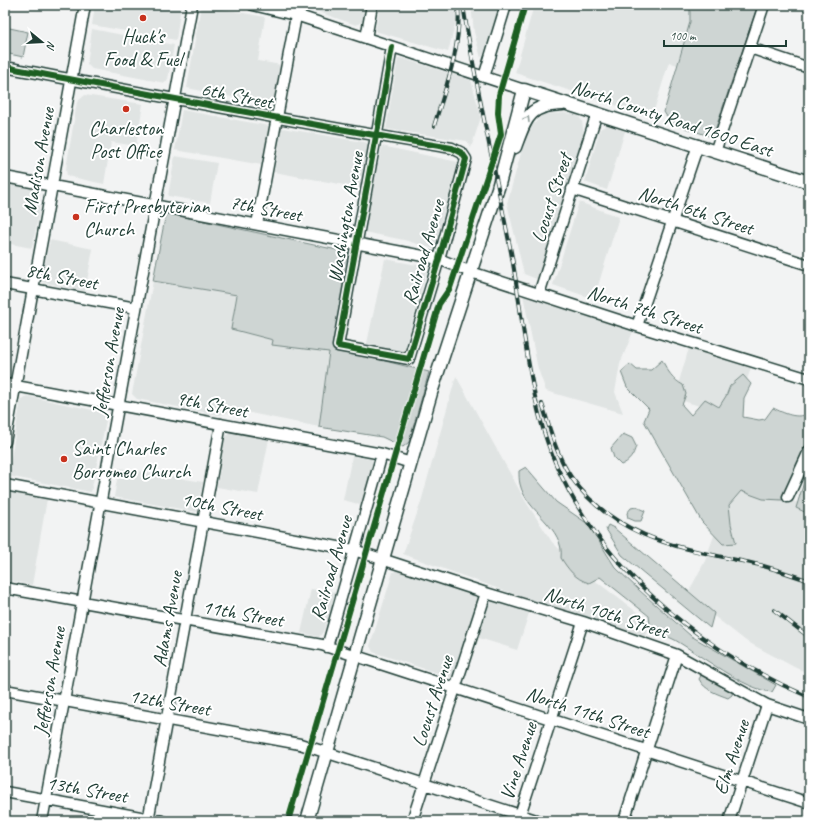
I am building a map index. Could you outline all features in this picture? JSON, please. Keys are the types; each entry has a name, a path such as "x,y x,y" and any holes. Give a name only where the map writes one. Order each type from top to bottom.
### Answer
{"main road":[{"name":"North County Road 1600 East","path":"524,90 809,182"},
{"path":"307,821 356,656 438,368 472,272 524,90"},
{"path":"503,166 515,147 526,118 532,112 552,104 567,104"}],"street":[{"name":"Madison Avenue","path":"5,442 10,385 33,289 85,5"},
{"name":"Jefferson Avenue","path":"42,821 192,5"},
{"path":"253,5 267,6 524,90"},
{"path":"366,38 372,5"},
{"path":"484,76 506,5"},
{"path":"715,152 764,5"},
{"path":"258,224 296,16"},
{"name":"Washington Avenue","path":"392,46 338,346 408,359"},
{"path":"750,48 809,68"},
{"name":"6th Street","path":"5,67 376,136 452,148 462,153"},
{"name":"Locust Street","path":"539,294 597,113"},
{"path":"637,326 698,146"},
{"name":"Railroad Avenue","path":"408,359 439,259 466,159 462,153"},
{"name":"7th Street","path":"5,177 439,259 472,272"},
{"name":"North 6th Street","path":"572,190 809,265"},
{"name":"North 7th Street","path":"472,272 637,326 809,379"},
{"name":"8th Street","path":"5,284 136,308"},
{"name":"9th Street","path":"10,385 382,454 411,463"},
{"name":"Adams Avenue","path":"148,820 221,424"},
{"path":"788,497 809,451"},
{"name":"Railroad Avenue","path":"327,647 382,454"},
{"name":"10th Street","path":"5,485 354,550 384,559"},
{"name":"North 10th Street","path":"384,559 486,593 583,622 678,654 767,705 809,718"},
{"name":"11th Street","path":"5,588 327,647 356,656"},
{"name":"Locust Avenue","path":"412,821 486,593"},
{"name":"Vine Avenue","path":"519,818 583,622"},
{"path":"624,821 678,654"},
{"name":"North 11th Street","path":"356,656 809,803"},
{"name":"12th Street","path":"5,690 300,744 424,784 519,818 540,821"},
{"name":"Elm Avenue","path":"729,821 767,705"},
{"name":"13th Street","path":"5,792 148,820 162,821"}],"shaded area":[{"path":"95,5 181,5 176,40 92,25"},
{"path":"201,5 265,17 258,61 281,65 273,105 187,88"},
{"path":"317,5 368,5 366,16 362,22 356,25 316,11"},
{"path":"380,5 455,5 456,21 448,52 375,31"},
{"path":"471,5 500,5 481,58 474,32"},
{"path":"534,5 690,5 690,22 677,65 669,62 652,117 515,73"},
{"path":"690,5 758,5 714,133 709,136 671,123 664,112 690,22"},
{"path":"5,27 28,32 23,57 5,53"},
{"path":"92,29 174,45 168,79 165,83 92,69 87,64"},
{"path":"398,58 471,80 481,117 471,148 467,141 386,129"},
{"path":"85,95 143,104 136,146 111,142 104,184 67,176 66,169 77,102"},
{"path":"182,110 269,126 262,165 175,150"},
{"path":"543,114 577,114 582,121 584,135 539,280 524,274 507,203 525,139 533,125"},
{"path":"607,125 625,131 607,190 585,182 600,129"},
{"path":"282,128 369,143 361,188 274,172"},
{"path":"382,146 458,162 434,249 404,240 364,232"},
{"path":"175,156 217,163 210,203 168,196"},
{"path":"5,183 33,189 39,195 39,213 32,248 5,243"},
{"path":"579,202 619,217 594,299 553,285"},
{"path":"166,213 351,253 333,348 429,372 409,442 403,447 382,437 319,427 329,352 272,345 273,340 231,329 237,295 153,281"},
{"path":"50,240 93,249 85,291 41,282"},
{"path":"385,259 428,267 403,355 366,348"},
{"path":"153,281 237,295 231,329 273,340 272,345 329,351 319,427 236,410 219,415 137,399 132,394"},
{"path":"523,295 634,329 620,364 615,392 623,413 546,391 538,369"},
{"path":"689,348 751,368 734,417 674,398"},
{"path":"662,360 676,380 683,385 686,394 682,405 691,415 705,399 719,407 730,386 743,375 751,384 744,398 743,417 759,420 765,419 773,408 795,416 809,413 809,438 782,500 763,499 741,491 729,505 731,524 736,543 723,544 702,522 644,421 649,409 627,387 621,372 630,364 637,370 651,370"},
{"path":"456,376 526,502 552,542 581,570 650,622 646,637 516,595 403,554 421,502"},
{"path":"27,396 102,412 107,416 91,492 8,476 21,399"},
{"path":"231,431 269,439 258,494 217,487 225,438"},
{"path":"623,434 632,438 636,446 631,458 621,465 614,458 611,448"},
{"path":"352,456 371,459 374,462 362,505 343,500"},
{"path":"526,467 556,502 588,524 615,567 639,590 691,636 776,685 772,692 761,690 749,685 722,670 675,640 651,632 649,616 600,577 589,583 572,573 561,558 561,547 557,537 524,494 520,482 519,471"},
{"path":"119,468 203,482 197,512 114,497"},
{"path":"809,474 809,514 796,508 804,482"},
{"path":"734,479 809,507 809,673 796,668 746,641 687,595 705,561"},
{"path":"9,492 47,499 32,585 5,580 5,494"},
{"path":"636,507 645,511 641,521 635,521 628,518 627,513 631,508"},
{"path":"608,525 614,528 714,613 710,628 622,555 606,529"},
{"path":"399,570 477,593 479,596 452,678 373,652 370,646 393,572"},
{"path":"311,589 337,592 323,632 319,637 301,633"},
{"path":"494,598 530,610 517,650 476,637 488,601"},
{"path":"703,672 733,689 732,695 728,698 704,686 699,679"}],"railway":[{"path":"434,126 448,81 458,36 458,5"},
{"path":"463,5 515,272 527,356 535,398 540,418 556,465 580,509 609,550 643,587 681,621 722,650 765,676 809,697"},
{"path":"542,404 561,460 566,469 589,499 610,516 632,529 656,539 707,554 760,565 809,582"},
{"path":"774,610 809,637"}],"cycle path":[{"path":"288,821 439,304 450,288 501,134 498,113 499,95 525,5"},
{"path":"5,67 284,119 340,129 396,139 452,148 462,153 466,159 439,259 409,359 338,346 376,136 377,133 392,47"}],"place":[{"name":"Huck's Food & Fuel","path":"143,18"},
{"name":"Charleston Post Office","path":"126,109"},
{"name":"First Presbyterian Church","path":"76,217"},
{"name":"Saint Charles Borromeo Church","path":"64,459"}]}
